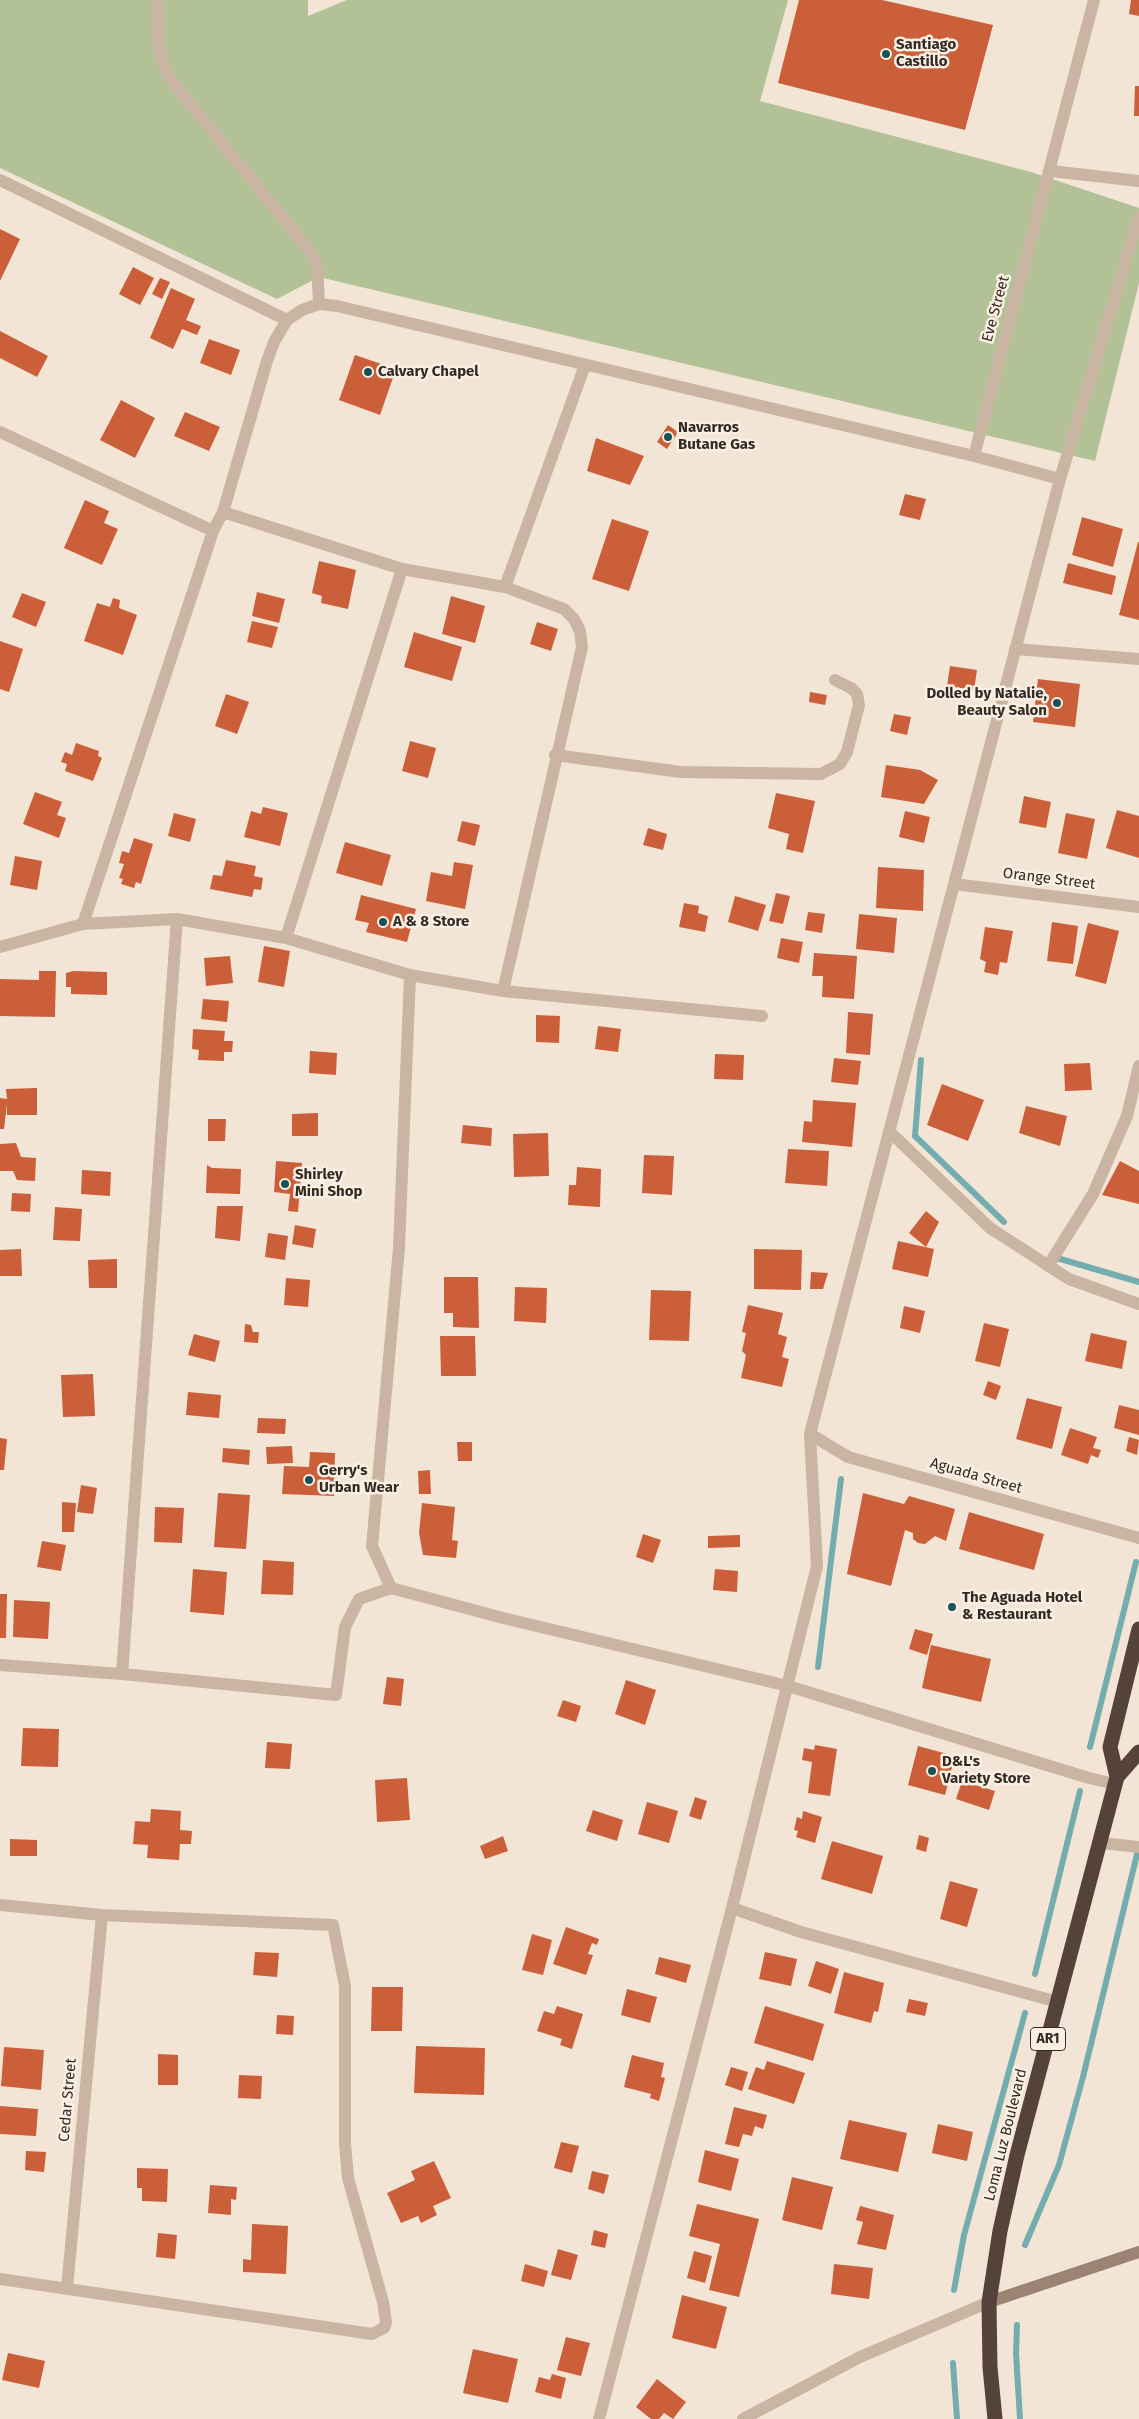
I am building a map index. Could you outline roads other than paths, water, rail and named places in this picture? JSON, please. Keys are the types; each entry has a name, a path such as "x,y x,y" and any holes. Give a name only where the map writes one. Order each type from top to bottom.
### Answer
{"highway":[{"name":"Loma Luz Boulevard","path":"995,2419 990,2367 989,2302 1000,2231 1116,1780 1110,1747 1139,1629"},
{"name":"Loma Luz Boulevard","path":"1116,1780 1139,1752"}],"main road":[{"path":"989,2302 1139,2252"}],"street":[{"path":"158,0 158,38 162,60 172,80 308,249 317,264 319,304"},
{"name":"Eve Street","path":"974,456 1051,171 1094,0"},
{"path":"1051,171 1139,182"},
{"path":"0,180 287,320"},
{"path":"599,2419 732,1908 816,1566 810,1434 1060,479 1139,217"},
{"path":"83,924 213,531 223,512 267,360 274,342 287,320 302,310 319,304 337,306 974,456 1060,479"},
{"path":"505,587 585,365"},
{"path":"1,436 213,531"},
{"path":"223,512 402,570 505,587 564,609 574,619 580,631 582,647 555,755 503,991"},
{"path":"286,938 402,570"},
{"path":"1016,649 1139,659"},
{"path":"555,755 681,772 821,774 840,764 847,752 859,705 857,694 851,688 836,680"},
{"name":"Orange Street","path":"954,884 1139,907"},
{"path":"122,1674 177,919"},
{"path":"0,947 83,924 177,919 286,938 410,975 503,991 762,1016"},
{"path":"391,1588 372,1546 399,1248 410,975"},
{"path":"1048,1266 1093,1194 1127,1116 1139,1066"},
{"path":"889,1131 990,1228 1069,1279 1139,1304"},
{"name":"Aguada Street","path":"810,1434 848,1457 1139,1538"},
{"path":"0,1665 122,1674 336,1696 345,1627 359,1599 391,1588 512,1620 788,1686 1116,1780"},
{"path":"1101,1843 1139,1847"},
{"path":"0,1905 102,1915 333,1925 344,1986 345,2143 348,2178 384,2302 386,2322 384,2328 372,2334 0,2279"},
{"path":"732,1908 801,1932 1058,2002"},
{"name":"Cedar Street","path":"67,2288 102,1915"},
{"path":"743,2419 860,2357 989,2302"}],"waterway":[{"path":"921,1060 915,1136 1004,1222"},
{"path":"1057,1258 1139,1282"},
{"path":"818,1667 841,1479"},
{"path":"1090,1747 1136,1562"},
{"path":"1035,1974 1080,1791"},
{"path":"1025,2245 1059,2165 1083,2077 1139,1846"},
{"path":"954,2290 964,2235 1025,2013"},
{"path":"1017,2325 1016,2353 1020,2419"},
{"path":"953,2363 957,2419"}],"place":[{"name":"Santiago Castillo","path":"886,54"},
{"name":"Calvary Chapel","path":"368,372"},
{"name":"Navarros Butane Gas","path":"668,437"},
{"name":"Dolled by Natalie, Beauty Salon","path":"1057,703"},
{"name":"A & 8 Store","path":"383,922"},
{"name":"Shirley Mini Shop","path":"285,1184"},
{"name":"Gerry's Urban Wear","path":"309,1480"},
{"name":"The Aguada Hotel & Restaurant","path":"952,1607"},
{"name":"D&L's Variety Store","path":"932,1771"}]}
